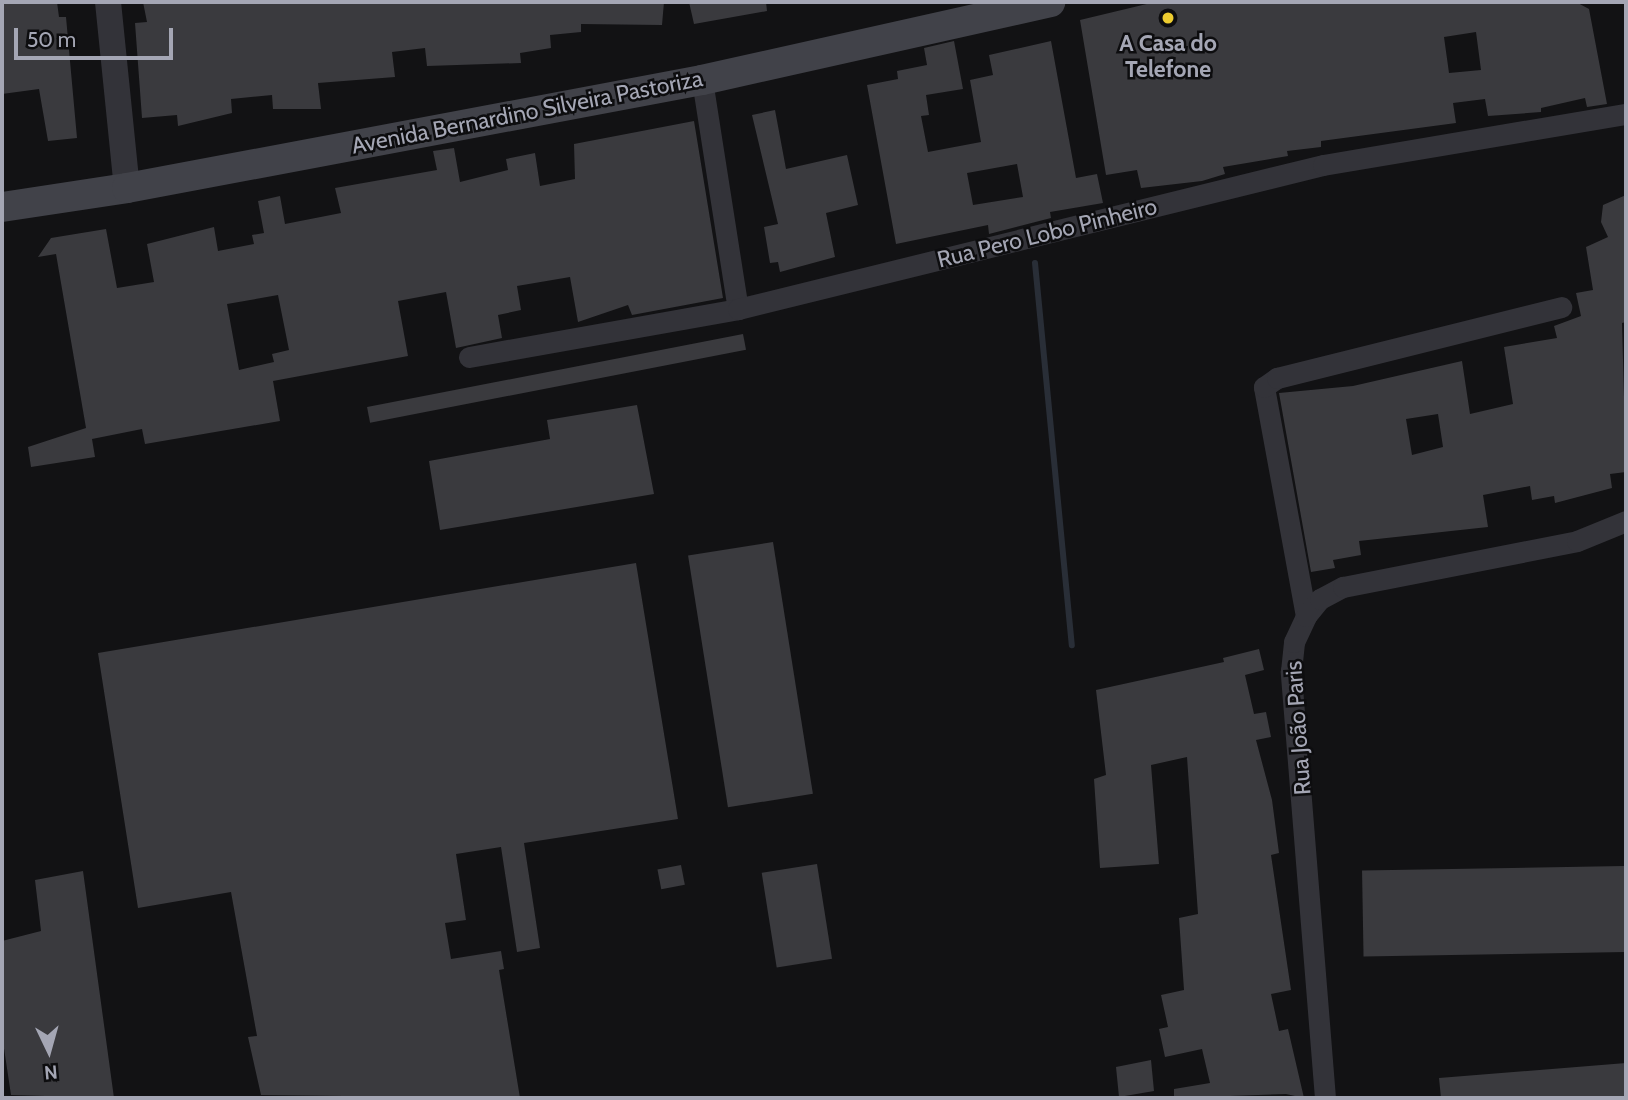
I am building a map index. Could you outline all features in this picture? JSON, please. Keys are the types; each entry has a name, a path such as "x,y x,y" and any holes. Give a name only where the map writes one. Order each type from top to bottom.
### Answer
{"main road":[{"name":"Avenida Bernardino Silveira Pastoriza","path":"2,207 127,188 702,80 956,13 1050,2"}],"street":[{"path":"108,2 127,188"},
{"path":"702,80 738,309"},
{"name":"Rua Pero Lobo Pinheiro","path":"469,357 738,309 1323,165 1626,114"},
{"path":"1306,616 1264,387 1277,378 1561,307"},
{"name":"Rua João Paris","path":"1325,1098 1291,671 1294,642 1306,616 1321,599 1343,587 1577,541 1626,521"}],"building":[{"path":"2,2 57,2 59,17 66,17 77,138 48,141 39,89 2,94"},
{"path":"143,2 664,2 662,25 581,24 581,32 550,35 551,48 520,53 521,63 427,66 425,48 392,52 395,77 318,83 321,109 273,109 272,95 231,99 232,113 178,126 177,115 142,118 135,23 147,22"},
{"path":"689,2 766,2 767,11 694,24"},
{"path":"1155,2 1576,2 1589,9 1607,104 1587,107 1585,98 1541,108 1541,112 1488,116 1485,99 1453,103 1456,123 1321,141 1321,147 1287,151 1288,156 1223,167 1225,174 1202,181 1141,188 1137,170 1106,175 1080,20","holes":["1476,32 1481,70 1449,73 1444,37"]},
{"path":"954,41 963,89 926,95 929,115 921,116 928,152 981,142 970,80 993,75 989,55 1051,41 1076,178 1097,174 1103,203 1050,212 1051,218 989,234 988,225 896,244 867,85 898,79 897,71 927,65 924,48","holes":["1017,164 1023,197 973,205 967,173"]},
{"path":"775,110 786,169 847,155 858,205 826,213 835,257 780,272 778,262 770,263 764,227 778,224 752,115"},
{"path":"694,121 723,298 632,315 628,305 578,322 570,277 517,286 521,310 498,315 502,338 456,348 446,292 398,301 408,356 273,381 280,421 145,444 142,429 92,439 95,457 31,467 28,447 86,428 56,254 38,257 51,238 106,229 117,288 154,282 147,244 214,227 218,251 254,244 252,235 264,233 258,201 280,196 285,224 341,213 335,188 437,170 433,151 454,148 460,182 508,170 506,159 535,153 540,186 575,179 574,144","holes":["278,295 289,350 272,354 274,362 239,370 227,304"]},
{"path":"1626,195 1626,322 1622,323 1626,472 1610,474 1612,488 1555,503 1554,496 1532,500 1530,486 1483,495 1488,527 1359,541 1361,555 1333,560 1335,568 1311,572 1279,393 1353,386 1462,361 1470,414 1513,404 1504,347 1557,338 1554,326 1581,316 1576,293 1593,290 1586,247 1608,237 1601,222 1603,205","holes":["1438,414 1443,447 1412,455 1406,419"]},
{"path":"743,334 746,350 370,423 367,407"},
{"path":"637,405 654,494 440,530 429,461 550,439 547,420"},
{"path":"773,542 813,794 728,807 688,555"},
{"path":"636,563 678,819 524,843 540,948 517,952 501,847 456,854 466,920 445,923 451,959 501,951 504,969 499,970 520,1098 261,1095 248,1037 257,1036 231,892 138,908 98,653"},
{"path":"1259,649 1264,670 1245,675 1254,714 1266,712 1271,737 1256,740 1272,800 1279,853 1271,855 1291,990 1271,994 1279,1031 1288,1029 1304,1098 1286,1094 1174,1098 1174,1089 1210,1083 1202,1049 1165,1057 1159,1029 1168,1027 1161,995 1184,990 1179,918 1198,914 1187,757 1151,765 1159,864 1100,868 1094,779 1106,775 1096,690 1224,662 1223,658"},
{"path":"817,864 832,959 777,968 762,873"},
{"path":"681,865 685,885 661,889 657,870"},
{"path":"1624,866 1626,952 1364,957 1362,871"},
{"path":"83,871 114,1098 11,1095 2,1035 2,941 41,931 35,880"},
{"path":"1151,1060 1154,1091 1119,1097 1116,1067"},
{"path":"1626,1063 1626,1098 1441,1098 1439,1078"}],"waterway":[{"path":"1035,263 1072,645"}],"place":[{"name":"A Casa do Telefone","path":"1168,18"}]}
